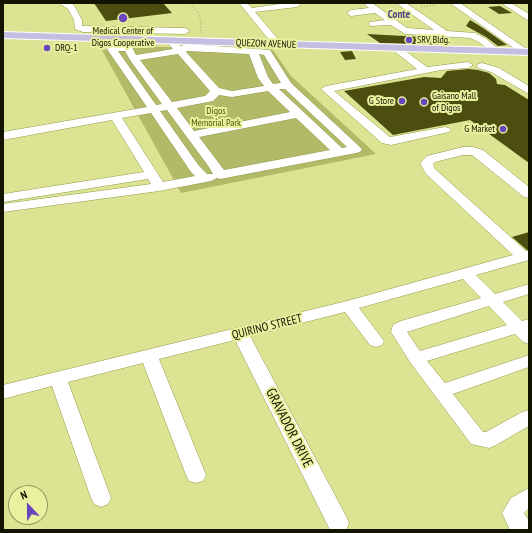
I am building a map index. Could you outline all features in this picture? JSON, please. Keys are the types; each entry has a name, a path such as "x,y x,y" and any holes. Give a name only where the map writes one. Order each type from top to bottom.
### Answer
{"main road":[{"name":"QUEZON AVENUE","path":"3,35 81,33 186,42 527,52"}],"street":[{"path":"3,208 159,186 356,149 287,85 267,52 186,42 81,33 78,27 78,20 71,7 63,3"},
{"path":"243,3 254,8 297,4"},
{"path":"367,3 407,32 475,36 493,51 484,67 495,70 529,92"},
{"path":"400,3 444,33"},
{"path":"454,3 527,52"},
{"path":"505,3 529,18"},
{"path":"254,8 278,44"},
{"path":"351,13 376,10"},
{"path":"181,20 186,42 213,95"},
{"path":"373,24 392,22"},
{"path":"133,58 186,42"},
{"path":"204,178 195,169 111,50 128,48 133,58 220,175"},
{"path":"397,49 425,70"},
{"path":"253,50 263,78 271,88 340,152"},
{"path":"445,130 391,141 386,140 326,89 425,70 468,65"},
{"path":"3,136 169,106 213,95 232,94 287,85"},
{"path":"191,135 299,114"},
{"path":"115,115 159,186"},
{"path":"526,256 430,170 426,162 431,159 463,151 473,151 479,153 529,194"},
{"path":"3,198 152,175"},
{"name":"QUIRINO STREET","path":"3,392 349,306 526,256"},
{"path":"466,274 492,300 526,330"},
{"path":"529,289 399,329 400,336 474,435 483,441 495,438 529,417"},
{"path":"349,306 376,341"},
{"path":"416,358 526,330"},
{"name":"GRAVADOR DRIVE","path":"240,333 338,523"},
{"path":"149,356 196,475"},
{"path":"441,391 529,361"},
{"path":"58,379 102,498"},
{"path":"518,521 518,504 529,497"}],"path":[{"path":"186,42 200,35 201,22 196,8 190,3"}],"green space":[{"name":"Digos Memorial Park","path":"131,46 273,50 291,76 376,154 181,193 102,50"}],"building":[{"path":"94,3 163,3 172,13 106,21"},
{"path":"500,6 512,13 499,14 488,7"},
{"path":"470,20 507,45 498,46 486,37 466,26"},
{"name":"SRV Bldg.","path":"367,34 442,38 444,45 380,43"},
{"path":"352,51 356,59 345,60 340,52"},
{"path":"469,69 489,73 496,79 497,84 505,85 529,100 529,163 470,120 393,135 344,91 424,77 441,78 447,71"},
{"path":"529,232 529,250 527,250 512,237"}],"place":[{"name":"Medical Center of Digos Cooperative","path":"123,18"},
{"name":"SRV Bldg.","path":"409,40"},
{"name":"DRQ-1","path":"47,48"},
{"name":"G Store","path":"402,101"},
{"name":"Gaisano Mall of Digos","path":"424,102"},
{"name":"G Market","path":"503,129"}],"district":[{"name":"Conte","path":"399,15"}]}
